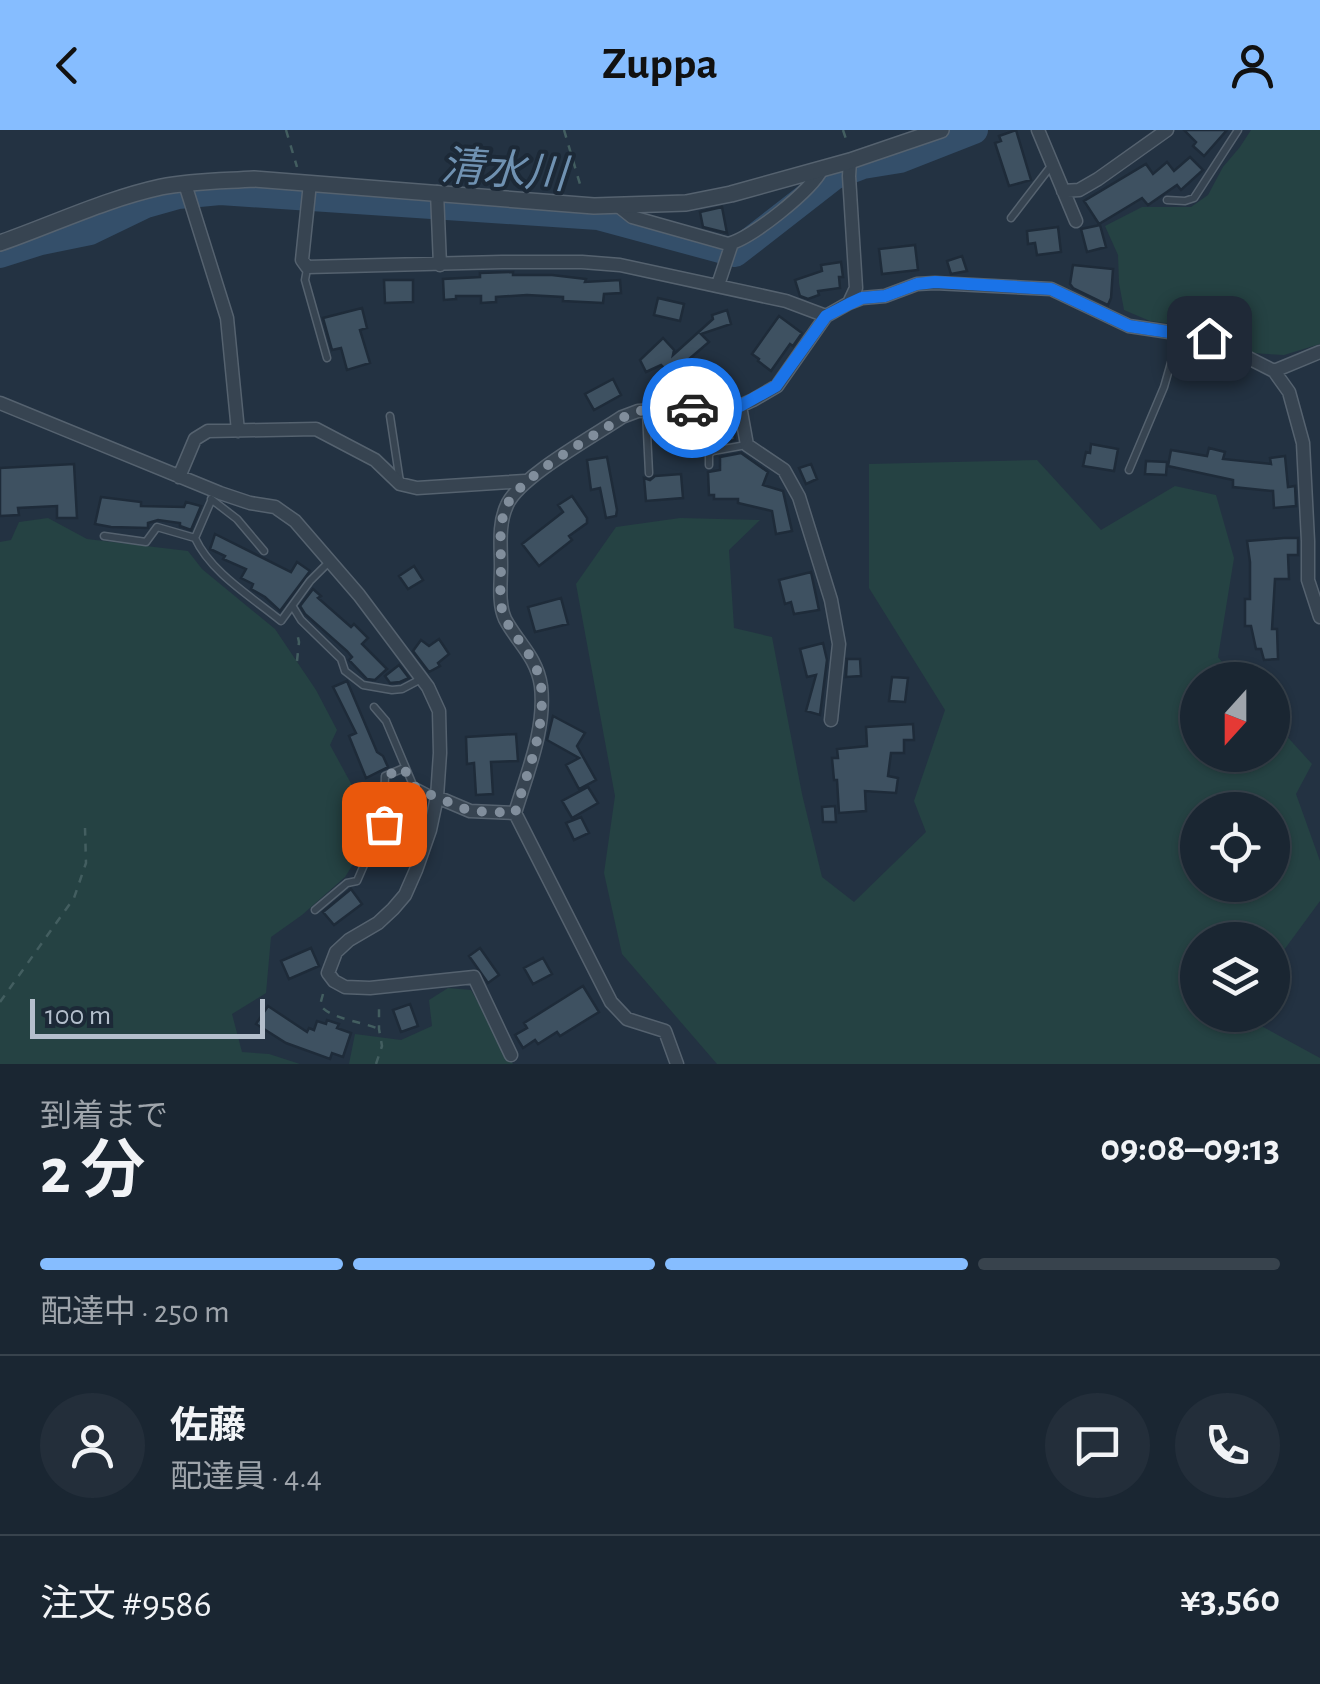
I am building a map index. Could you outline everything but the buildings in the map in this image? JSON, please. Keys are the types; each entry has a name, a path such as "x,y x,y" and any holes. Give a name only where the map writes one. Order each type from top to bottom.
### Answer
{"street":[{"path":"0,243 120,198 163,187 254,179 586,205 686,203 850,161 941,130"},
{"path":"1038,130 1076,222"},
{"path":"1063,191 1079,190 1098,180 1167,130"},
{"path":"849,304 856,288 850,161"},
{"path":"617,205 632,216 738,242 776,216 818,178 822,169"},
{"path":"305,183 302,260 307,268 502,262 620,265 786,300 826,316"},
{"path":"185,184 226,318 238,431"},
{"path":"438,192 440,265"},
{"path":"718,285 732,243"},
{"path":"677,1064 664,1030 626,1019 611,1002 515,813 535,747 541,684 528,650 505,618 500,600 500,530 507,504 525,481 622,418 646,411 740,406 776,386 826,316 862,298 935,282 1051,289 1129,326 1209,338 1274,372 1289,392 1304,443 1308,580 1320,617"},
{"path":"1274,372 1320,352"},
{"path":"0,403 179,477 210,494 274,507 295,521 359,595 428,687 438,711 437,797 430,830 405,895 378,923 348,940 336,952 328,973 345,986 378,987 474,977 511,1055"},
{"path":"740,406 747,445 784,470 799,497 826,583 839,644 831,720"},
{"path":"179,477 196,439 208,431 316,428 375,460 400,484 416,488 525,481"},
{"path":"437,797 470,811 515,813"}],"lane":[{"path":"1167,200 1194,198 1238,130"},
{"path":"1011,218 1052,165"},
{"path":"307,268 305,280 327,358"},
{"path":"1129,470 1164,386 1179,335"},
{"path":"646,411 649,473"},
{"path":"390,416 400,484"},
{"path":"710,465 709,454 713,451 747,445"},
{"path":"264,551 210,494 195,538 202,552 281,621 330,561"},
{"path":"104,536 146,542 156,527 195,538"},
{"path":"293,607 341,659 345,671 363,684 392,690 421,679"},
{"path":"374,707 386,721 412,785 437,797"},
{"path":"315,910 348,883 357,881 383,831 386,776 404,768"}],"path":[{"path":"286,130 305,183"},
{"path":"564,130 586,205"},
{"path":"293,607 299,642 296,661"},
{"path":"0,1002 74,898 86,863 85,828"},
{"path":"334,981 322,995 320,1005 326,1012 379,1029"},
{"path":"376,1064 382,1046 378,987"}],"green space":[{"path":"1251,130 1320,130 1320,344 1284,355 1251,353 1220,330 1150,321 1124,310 1118,255 1105,226 1142,207 1191,207 1208,195"},
{"path":"1037,460 1101,530 1175,486 1216,495 1234,558 1218,657 1222,662 1180,662 1180,772 1290,772 1290,740 1312,764 1296,794 1320,861 1320,901 1290,942 1290,922 1180,922 1180,1032 1272,1032 1320,1058 1320,1064 717,1064 622,954 604,873 615,796 576,584 616,527 680,518 760,520 729,550 734,628 772,637 822,877 854,902 926,832 914,801 945,710 869,588 869,464"},
{"path":"48,518 87,539 188,551 202,569 275,629 316,690 337,730 330,745 354,789 373,796 376,828 345,877 271,937 266,993 232,1014 242,1052 269,1054 300,1064 0,1064 0,542 11,540 19,522"},
{"path":"448,988 471,990 513,1064 349,1064 355,1034 401,1040 432,1026 429,1000"}],"waterway":[{"name":"清水川","path":"0,254 90,231 146,204 178,195 220,191 598,216 735,253 834,176 863,165 900,159 974,130"}],"way so far":[{"path":"384,824 386,776 404,768 412,785 470,811 515,813 535,747 541,684 528,650 505,618 500,600 500,530 507,504 525,481 622,418 638,411 692,408"}],"route":[{"path":"692,408 740,406 753,400 776,386 826,316 862,298 885,296 917,284 1051,289 1129,326 1209,338"}]}
